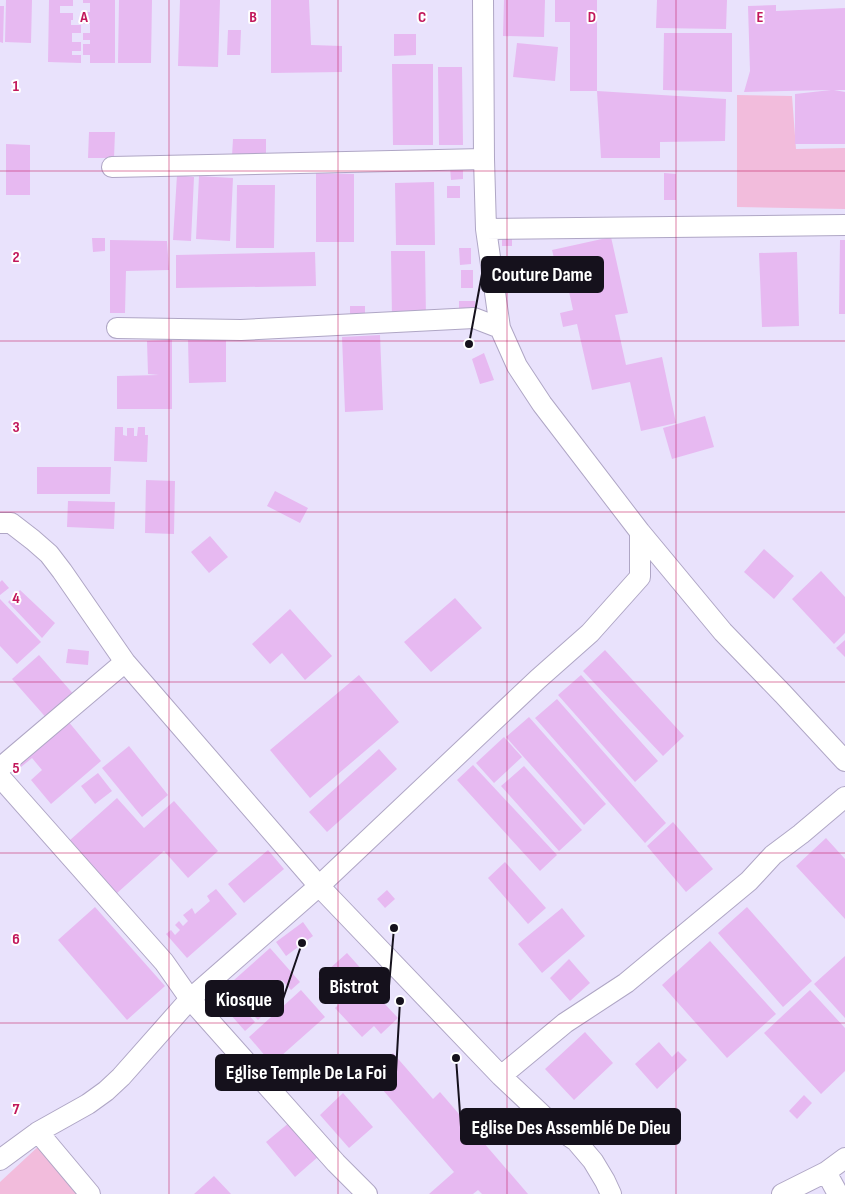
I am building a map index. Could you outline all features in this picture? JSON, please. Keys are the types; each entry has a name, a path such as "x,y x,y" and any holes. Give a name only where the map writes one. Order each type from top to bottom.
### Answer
{"street":[{"path":"483,0 486,229 500,328 517,366 542,404 640,532 723,632 845,761"},
{"path":"112,167 484,159"},
{"path":"486,229 845,226"},
{"path":"117,328 242,330 474,318 500,328"},
{"path":"0,523 11,523 49,554 125,662 320,886 502,1076 554,1126 576,1141 605,1180 611,1194"},
{"path":"0,1160 38,1132 88,1104 106,1091 190,999 320,886 531,686 590,634 640,577 640,532"},
{"path":"0,768 125,662"},
{"path":"0,777 164,962 190,999 336,1163 367,1194"},
{"path":"502,1076 565,1022 626,983 749,881 773,855 802,834 845,798"},
{"path":"38,1132 90,1194"},
{"path":"782,1194 826,1172 845,1158"},
{"path":"826,1172 838,1194"}],"shaded area":[{"path":"737,95 792,96 796,149 845,148 845,209 737,207"},
{"path":"42,1143 87,1194 0,1194 0,1182"}],"building":[{"path":"6,0 32,0 31,43 5,42"},
{"path":"49,0 73,0 73,6 60,6 60,13 73,13 71,25 81,25 81,33 72,33 72,42 81,42 81,51 72,51 72,55 81,55 81,63 48,62"},
{"path":"83,0 115,0 115,63 90,63 90,55 83,55 83,44 90,44 90,40 83,40 83,33 90,33 90,24 83,24 83,12 90,12 90,3 83,3"},
{"path":"119,0 152,0 151,63 118,63"},
{"path":"180,0 220,0 218,67 178,66"},
{"path":"271,0 309,0 311,45 342,46 342,72 271,73"},
{"path":"504,0 545,0 544,37 503,36"},
{"path":"555,0 597,0 597,91 570,91 570,22 555,22"},
{"path":"657,0 727,0 726,29 656,28"},
{"path":"776,5 776,11 845,8 845,90 834,90 845,92 845,144 795,144 795,94 831,90 744,92 750,71 748,6"},
{"path":"0,6 4,6 3,43 0,42"},
{"path":"228,30 241,30 240,55 227,55"},
{"path":"664,33 732,33 732,92 663,90"},
{"path":"394,34 416,34 416,55 394,56"},
{"path":"517,43 558,47 555,81 513,77"},
{"path":"392,64 433,64 433,145 393,145"},
{"path":"438,67 462,67 463,145 439,145"},
{"path":"597,91 726,99 725,141 660,142 660,158 601,158"},
{"path":"89,132 115,132 114,158 88,158"},
{"path":"233,139 266,139 266,156 232,156"},
{"path":"6,144 30,145 30,195 6,195"},
{"path":"450,167 463,167 463,179 451,180"},
{"path":"316,173 354,174 354,242 316,242"},
{"path":"664,173 676,174 676,200 664,200"},
{"path":"177,175 194,177 191,241 173,240"},
{"path":"199,176 233,178 230,241 196,239"},
{"path":"434,182 435,245 396,245 395,183"},
{"path":"237,185 275,185 274,248 236,248"},
{"path":"447,186 460,186 460,198 447,198"},
{"path":"502,235 512,235 512,246 502,246"},
{"path":"611,237 628,313 615,315 626,365 662,357 676,423 641,431 630,382 592,390 577,324 563,327 560,313 573,310 563,264 556,266 552,250"},
{"path":"92,238 105,238 105,251 93,252"},
{"path":"110,240 167,241 169,270 126,271 125,313 110,313"},
{"path":"840,240 845,240 845,314 839,314"},
{"path":"459,248 471,248 471,264 460,265"},
{"path":"391,251 425,251 426,318 392,318"},
{"path":"315,252 316,286 176,288 176,255"},
{"path":"797,252 799,326 762,327 759,253"},
{"path":"461,270 473,270 473,288 461,288"},
{"path":"459,301 475,301 475,314 459,314"},
{"path":"350,306 365,306 365,320 350,320"},
{"path":"380,335 383,410 345,412 342,337"},
{"path":"226,338 226,382 189,383 188,339"},
{"path":"172,340 172,409 117,409 117,376 159,375 148,374 147,341"},
{"path":"484,353 494,380 480,384 472,359"},
{"path":"705,416 714,447 672,459 663,428"},
{"path":"115,427 123,427 123,435 127,436 127,428 134,428 134,436 137,436 138,427 145,427 145,435 148,435 147,462 114,461"},
{"path":"37,467 111,467 110,494 37,494"},
{"path":"146,480 175,481 174,534 145,533"},
{"path":"275,491 308,508 300,523 267,506"},
{"path":"68,501 115,502 114,529 67,527"},
{"path":"210,536 228,557 209,573 191,552"},
{"path":"764,549 794,576 774,599 744,572"},
{"path":"821,571 845,597 845,633 834,644 792,599"},
{"path":"2,580 9,588 0,595 0,582"},
{"path":"20,590 55,623 42,638 8,602"},
{"path":"455,598 482,628 431,672 404,642"},
{"path":"0,599 41,642 17,664 0,646"},
{"path":"290,609 332,656 305,680 282,653 270,664 252,644"},
{"path":"845,640 845,657 836,648"},
{"path":"68,649 89,651 88,665 66,663"},
{"path":"605,650 684,736 663,756 583,671"},
{"path":"39,655 76,697 49,721 12,679"},
{"path":"359,675 399,722 310,798 270,750"},
{"path":"581,675 658,761 635,782 558,695"},
{"path":"557,699 666,823 645,843 535,718"},
{"path":"63,715 101,761 51,804 31,780 42,770 32,758 21,767 13,758"},
{"path":"529,717 606,804 584,825 506,737"},
{"path":"504,737 522,757 494,783 476,763"},
{"path":"129,746 168,795 142,817 102,768"},
{"path":"379,749 397,769 327,832 309,812"},
{"path":"473,765 557,855 540,871 457,780"},
{"path":"524,766 582,830 559,851 501,786"},
{"path":"98,773 112,791 95,804 81,786"},
{"path":"117,798 144,828 174,801 218,851 188,878 164,851 116,894 69,841"},
{"path":"673,822 713,869 686,892 647,846"},
{"path":"826,838 845,859 845,919 796,866"},
{"path":"268,850 284,869 244,903 228,884"},
{"path":"505,862 546,908 528,924 488,878"},
{"path":"216,889 237,914 187,958 166,934 171,930 175,935 180,930 175,925 179,921 183,926 188,921 183,915 192,908 195,914 210,901 207,896"},
{"path":"387,890 395,899 385,908 377,899"},
{"path":"95,907 165,986 127,1020 58,940"},
{"path":"747,907 812,981 783,1007 718,933"},
{"path":"562,908 585,936 542,973 518,944"},
{"path":"303,922 313,936 286,956 276,942"},
{"path":"710,941 776,1014 727,1058 662,985"},
{"path":"270,948 300,982 291,990 282,980 275,986 282,994 278,998 270,994 260,1003 267,1011 258,1020 250,1012 247,1013 255,1022 245,1031 215,997"},
{"path":"347,953 365,973 336,999 318,979"},
{"path":"845,956 845,1018 814,984"},
{"path":"569,959 590,983 570,1001 550,978"},
{"path":"363,981 398,1018 381,1034 374,1026 362,1037 335,1008"},
{"path":"301,990 325,1017 272,1064 249,1037"},
{"path":"810,990 845,1028 845,1071 821,1094 764,1033"},
{"path":"585,1032 613,1063 574,1100 545,1069"},
{"path":"659,1042 672,1057 678,1051 687,1060 657,1089 635,1064"},
{"path":"393,1053 433,1099 440,1092 528,1194 482,1194 478,1190 473,1194 429,1194 454,1172 369,1074"},
{"path":"343,1093 373,1127 349,1148 320,1115"},
{"path":"804,1095 812,1103 797,1119 789,1111"},
{"path":"290,1122 319,1156 295,1177 266,1142"},
{"path":"214,1176 231,1194 194,1194"}],"place":[{"name":"Couture Dame","path":"469,344"},
{"name":"Bistrot","path":"394,928"},
{"name":"Kiosque","path":"302,943"},
{"name":"Eglise Temple De La Foi","path":"400,1001"},
{"name":"Eglise Des Assemblé De Dieu","path":"456,1058"}]}
